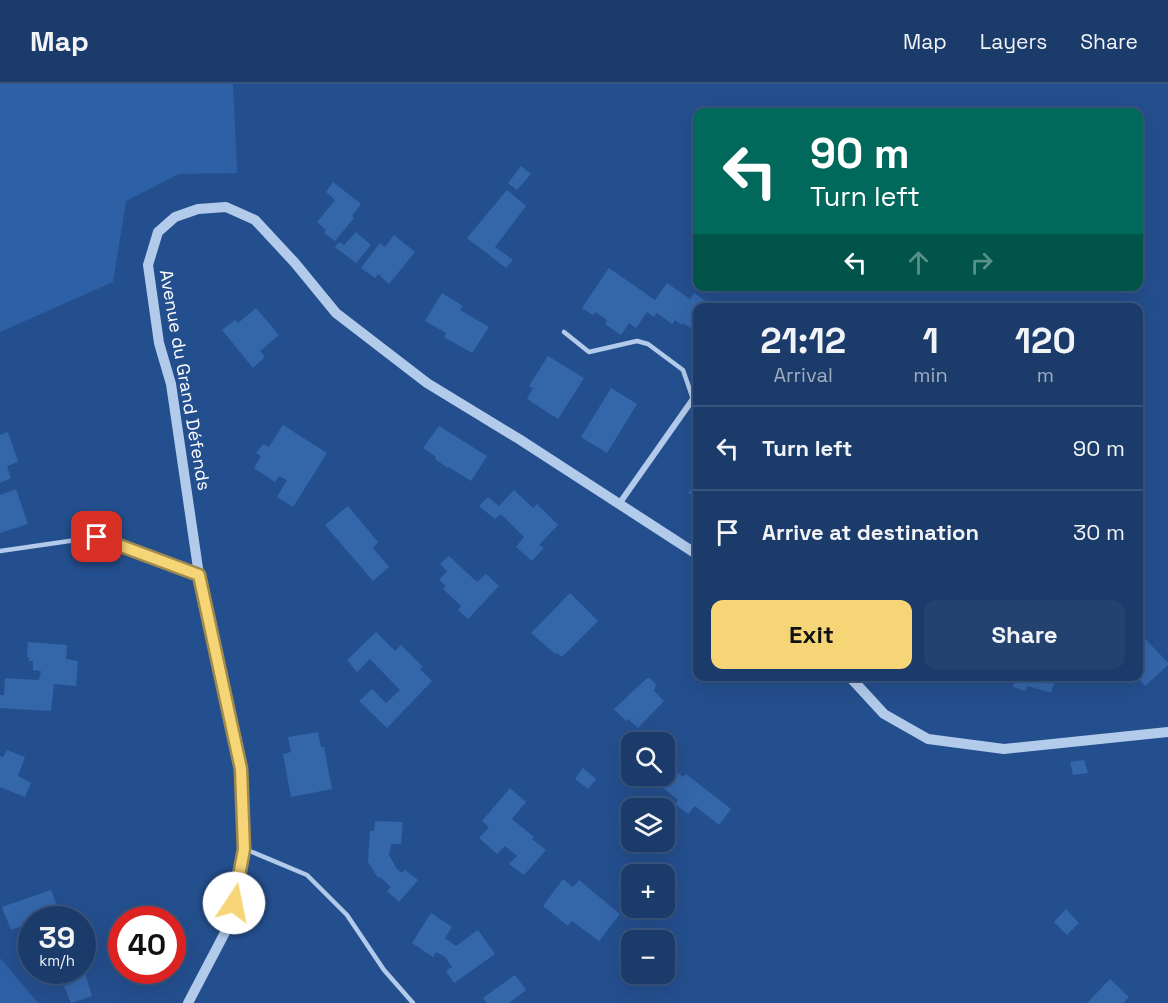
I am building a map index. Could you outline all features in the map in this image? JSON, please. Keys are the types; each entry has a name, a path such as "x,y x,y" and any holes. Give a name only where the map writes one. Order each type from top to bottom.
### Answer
{"street":[{"name":"Avenue du Grand Défends","path":"188,1003 231,921 244,849 241,769 199,575 171,384 159,343 148,265 158,232 175,217 198,209 226,207 255,220 295,263 336,314 427,383 693,552"},
{"path":"619,504 693,399"},
{"path":"854,681 884,714 928,740 1004,749 1168,732"}],"lane":[{"path":"564,332 589,352 637,341 648,344 683,370 693,399"},
{"path":"0,551 97,537 199,575"},
{"path":"244,849 307,875 347,915 384,969 413,1003"}],"shaded area":[{"path":"0,84 233,84 237,173 179,174 126,201 113,282 0,332"},
{"path":"0,958 18,979 18,984 22,984 38,1003 0,1003"}],"building":[{"path":"521,166 531,174 517,190 508,183"},
{"path":"333,182 361,204 352,216 354,218 335,241 324,233 326,230 317,222 335,200 326,192"},
{"path":"507,190 526,206 495,247 513,260 506,268 467,238"},
{"path":"356,232 371,245 356,263 335,247 339,242 344,245"},
{"path":"394,235 415,252 389,284 378,274 375,278 361,268 380,243 385,247"},
{"path":"609,268 655,300 667,283 690,299 694,293 709,303 693,303 693,330 675,320 672,324 657,313 654,317 647,312 636,328 629,323 621,335 605,324 607,320 595,312 593,315 582,308"},
{"path":"442,293 463,306 460,310 489,327 472,353 444,337 446,333 425,321"},
{"path":"256,308 279,335 260,351 265,357 253,368 222,330 235,320 238,323"},
{"path":"548,356 584,378 558,419 527,399 533,388 529,386"},
{"path":"611,388 637,404 607,453 581,437"},
{"path":"283,425 327,453 293,507 277,497 287,480 279,476 275,482 254,468 261,456 256,453 263,444 269,447"},
{"path":"439,426 487,456 471,481 448,468 423,448"},
{"path":"8,432 18,462 7,466 11,478 0,483 0,435"},
{"path":"693,486 693,496 688,493"},
{"path":"16,489 28,524 0,533 0,495"},
{"path":"514,490 533,508 537,504 558,525 539,545 544,548 532,561 516,547 524,537 501,514 495,519 479,506 488,497 499,506"},
{"path":"348,506 378,542 373,548 389,567 373,581 325,525"},
{"path":"449,556 477,582 486,574 499,586 468,619 458,610 461,606 443,589 446,586 439,580 447,571 440,564"},
{"path":"570,593 598,621 562,657 555,654 531,633"},
{"path":"376,632 395,651 401,645 423,667 420,669 432,681 387,728 359,701 372,689 386,703 400,690 370,659 357,672 347,660"},
{"path":"1143,636 1168,663 1145,686 1141,681 1143,681"},
{"path":"28,642 67,645 66,659 78,661 76,686 54,684 51,711 0,708 0,695 4,695 5,678 39,680 41,671 33,670 33,661 29,661 27,657"},
{"path":"650,678 656,685 654,691 664,701 638,728 628,719 626,721 614,709 646,679"},
{"path":"1015,681 1055,681 1051,693 1028,686 1025,691 1013,687"},
{"path":"318,732 321,747 324,747 332,789 291,797 283,754 291,752 288,737"},
{"path":"7,750 25,757 18,776 31,783 25,797 0,787 0,756 3,757"},
{"path":"1084,760 1088,773 1073,775 1070,762"},
{"path":"583,768 596,779 588,789 575,779"},
{"path":"675,771 683,777 686,774 731,809 719,825 695,806 688,814 675,804 678,800 661,786 675,786"},
{"path":"510,788 526,802 512,819 546,850 524,875 509,864 517,856 505,846 497,854 479,838 489,827 482,821"},
{"path":"375,821 403,822 401,844 391,844 389,855 397,869 402,873 405,870 418,880 399,902 387,891 391,887 380,877 378,878 368,862 370,831 374,831"},
{"path":"563,879 573,887 579,880 620,914 599,941 572,921 568,926 543,906"},
{"path":"51,890 57,906 18,906 18,927 11,930 2,907"},
{"path":"1066,909 1079,923 1067,935 1054,922"},
{"path":"431,913 452,927 445,938 456,946 478,930 495,954 454,983 446,971 452,967 445,957 436,952 433,957 412,943"},
{"path":"515,975 526,990 509,1003 487,1003 483,998"},
{"path":"1110,979 1129,997 1123,1003 1087,1003"},
{"path":"88,984 92,996 71,1003 64,986"}],"route":[{"path":"97,537 199,575 241,769 244,849 234,903"}]}
